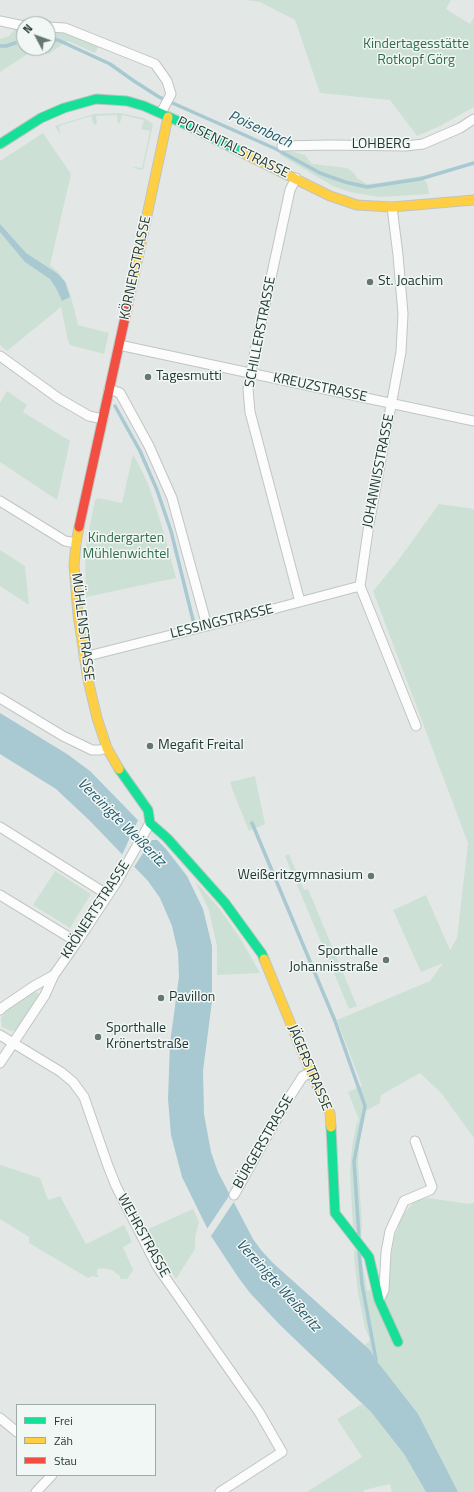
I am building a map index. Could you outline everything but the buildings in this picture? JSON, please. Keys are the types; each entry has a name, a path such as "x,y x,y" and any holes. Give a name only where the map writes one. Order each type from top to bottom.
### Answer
{"street":[{"path":"0,21 16,24"},
{"path":"56,27 66,28 155,64 167,81 171,94 167,101 165,115"},
{"name":"POISENTALSTRASSE","path":"0,144 41,118 64,108 96,100 127,101 165,115 330,196 357,205 392,207 474,200"},
{"name":"KÖRNERSTRASSE","path":"103,419 165,115"},
{"name":"LOHBERG","path":"282,146 406,146 423,144 460,128 474,119"},
{"name":"SCHILLERSTRASSE","path":"296,178 290,190 248,385 250,412 300,602"},
{"name":"JOHANNISSTRASSE","path":"360,586 369,524 402,352 403,314 392,207"},
{"name":"KREUZSTRASSE","path":"119,344 474,421"},
{"path":"0,356 58,398 89,416 103,419"},
{"path":"109,389 120,393 149,446 172,498 207,626"},
{"name":"MÜHLENSTRASSE","path":"103,419 76,544 74,565 79,627 97,718 107,748 125,778 148,810 148,826"},
{"path":"0,501 65,541 76,544"},
{"path":"360,586 416,726"},
{"name":"LESSINGSTRASSE","path":"84,657 360,586"},
{"path":"0,698 63,736 92,750 107,748"},
{"name":"KRÖNERTSTRASSE","path":"0,1063 45,994 54,975 108,895 148,826"},
{"name":"JÄGERSTRASSE","path":"148,826 160,831 173,844 225,903 262,954 311,1073 330,1113 335,1213 369,1257 379,1300 398,1342"},
{"path":"0,827 108,895"},
{"path":"0,895 77,942"},
{"name":"KRÖNERTSTRASSE","path":"0,1010 54,975"},
{"name":"WEHRSTRASSE","path":"0,1035 61,1072 73,1082 84,1097 116,1186 157,1266 259,1412 282,1452 220,1492"},
{"name":"BÜRGERSTRASSE","path":"234,1195 299,1082 303,1076 311,1073"},
{"path":"379,1300 384,1290 386,1252 390,1231 404,1201 430,1190 432,1187 415,1140"},
{"path":"0,1418 16,1431"},
{"path":"36,1492 51,1476"}],"green space":[{"name":"Kindertagesstätte Rotkopf Görg","path":"246,0 451,0 446,9 470,24 474,17 474,107 440,126 417,136 390,100 320,93 295,20 260,2"},
{"path":"16,28 16,56 24,56 0,72 0,39 9,36"},
{"path":"56,30 66,31 99,46 95,53 68,41 56,49"},
{"path":"120,113 144,118 153,124 143,170 133,168 142,168 150,131 141,129 144,120 122,115 120,123 118,124 117,115 96,116 97,124 94,125 91,116 59,126 60,134 55,126 94,114"},
{"path":"43,133 71,174 50,265 66,282 78,325 109,333 104,354 70,345 61,307 7,351 0,345 0,161"},
{"path":"284,149 305,155 312,164 347,168 353,172 357,178 367,184 421,176 427,183 429,194 379,197 350,192 333,186 280,155"},
{"path":"7,391 27,405 23,412 70,441 57,500 0,462 0,403"},
{"name":"Kindergarten Mühlenwichtel","path":"133,454 150,489 176,578 86,597 85,551 95,500 98,498 122,503"},
{"path":"439,504 474,509 474,1138 442,1094 420,1073 381,1095 380,1103 366,1111 359,1145 358,1163 362,1226 361,1235 353,1227 350,1173 352,1147 357,1122 359,1120 348,1092 362,1086 337,1020 430,981 443,963 421,972 393,910 426,895 450,950 457,938 468,843 373,591 397,562"},
{"path":"0,550 25,566 29,605 0,586"},
{"path":"255,776 265,824 249,831 230,782"},
{"path":"289,854 304,890 308,889 357,1006 349,1009 285,856"},
{"path":"55,871 91,894 70,928 33,905"},
{"path":"195,881 219,908 240,938 260,973 217,975 217,946 209,910"},
{"path":"33,992 37,992 39,997 17,1030 11,1031 2,1027 1,1018 15,1002"},
{"path":"0,1165 40,1178 48,1200 60,1196 86,1244 124,1225 132,1242 123,1247 133,1270 127,1279 120,1279 120,1276 112,1270 100,1268 97,1270 99,1277 92,1276 88,1278 29,1243 29,1237 0,1219"},
{"path":"428,1198 470,1204 474,1202 474,1492 458,1492 370,1350 365,1345 370,1340 365,1328 358,1293 354,1256 355,1248 362,1261 367,1291 387,1284 394,1239 402,1216 415,1201"},
{"path":"193,1209 199,1222 195,1238 195,1249 176,1279 146,1230"},
{"path":"362,1404 371,1412 404,1454 426,1492 392,1492 390,1484 364,1490 364,1492 307,1492 362,1457 337,1419"}],"water":[{"path":"0,224 26,253 58,274 65,282 70,297 62,301 50,279 25,262 0,232"},
{"name":"Vereinigte Weißeritz","path":"0,713 67,754 90,771 166,849 187,876 203,909 212,946 212,1001 203,1071 204,1114 211,1152 218,1172 253,1239 261,1250 273,1263 370,1350 418,1414 458,1492 426,1492 404,1454 371,1412 280,1325 250,1293 211,1236 182,1177 171,1135 168,1099 170,1043 179,977 178,952 172,926 160,898 148,881 89,820 56,789 0,754"}],"pier":[{"path":"138,820 157,840 152,840 134,867 122,855"},
{"path":"231,1193 235,1200 211,1236 207,1229"}],"waterway":[{"name":"Poisenbach","path":"56,40 110,64 159,97 276,149 320,173 345,182 367,187 420,179 474,163"},
{"name":"Poisenbach","path":"0,46 15,43"},
{"path":"115,406 140,451 157,490 171,531 193,620"},
{"path":"252,823 335,1021 365,1106 354,1161 359,1237"},
{"path":"359,1251 362,1284 376,1360 375,1363"}],"traffic: fast":[{"path":"0,144 41,118 64,108 96,99 127,101 144,106 187,125 243,153"},
{"path":"119,769 148,810 150,823 167,838 225,903 262,954 264,959"},
{"path":"331,1127 335,1213 369,1257 379,1300 398,1342"}],"traffic: slow":[{"path":"128,304 168,117"},
{"path":"243,153 330,196 357,205 392,207 474,200"},
{"path":"79,527 74,565 78,615 88,680 97,718 107,748 119,769"},
{"path":"264,959 311,1073 330,1113 331,1127"}],"traffic: jam":[{"path":"79,527 128,304"}],"place":[{"name":"St. Joachim","path":"370,282"},
{"name":"Tagesmutti","path":"148,377"},
{"name":"Megafit Freital","path":"150,746"},
{"name":"Weißeritzgymnasium","path":"371,876"},
{"name":"Sporthalle Johannisstraße","path":"386,960"},
{"name":"Pavillon","path":"161,998"},
{"name":"Sporthalle Krönertstraße","path":"98,1037"}]}
